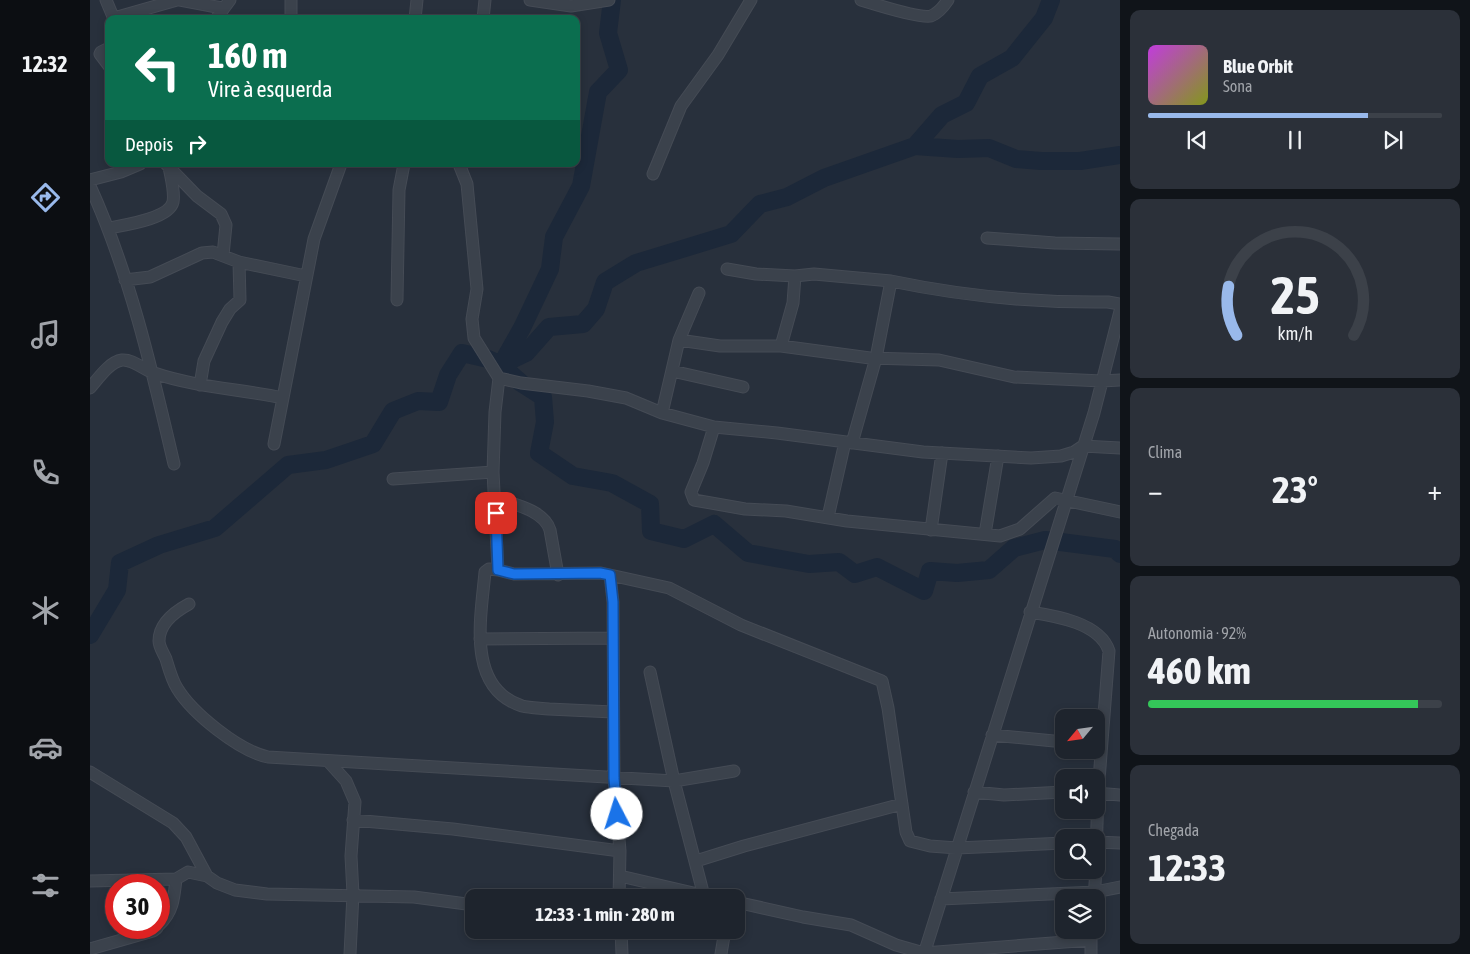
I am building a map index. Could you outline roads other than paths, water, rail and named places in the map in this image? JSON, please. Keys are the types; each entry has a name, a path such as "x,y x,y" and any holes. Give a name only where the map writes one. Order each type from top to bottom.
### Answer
{"street":[{"path":"106,0 113,15"},
{"path":"125,15 179,0 226,4 219,15"},
{"path":"290,15 291,0"},
{"path":"415,15 417,0"},
{"path":"483,15 485,0"},
{"path":"530,0 571,6 609,0"},
{"path":"653,174 681,106 718,55 751,0"},
{"path":"861,0 918,16 930,16 939,12 948,0"},
{"path":"105,50 100,54 105,61"},
{"path":"90,180 133,167"},
{"path":"109,228 149,219 160,215 171,207 173,202 168,167"},
{"path":"170,167 197,196 220,214 225,222 223,255"},
{"path":"274,444 314,239 340,167"},
{"path":"397,300 399,190 403,167"},
{"path":"459,167 466,184 477,289 472,319 474,338 499,378 494,412 493,472 498,570"},
{"path":"90,186 109,228 125,280 152,373 174,464"},
{"path":"987,238 1055,243 1120,244"},
{"path":"125,280 156,275 202,253 213,252 239,262 306,276"},
{"path":"200,385 204,361 222,322 230,309 240,300 239,262"},
{"path":"727,269 756,274 795,276 814,274 891,282 950,293 1030,302 1108,302 1120,304"},
{"path":"781,346 793,303 795,276"},
{"path":"828,517 848,442 876,358 891,282"},
{"path":"662,413 679,340 699,293"},
{"path":"924,954 1083,446 1117,332 1120,311"},
{"path":"679,340 720,346 781,346 876,358 939,360 1014,377 1102,381 1120,380"},
{"path":"90,388 115,363 122,360 129,361 152,373 200,385 238,389 283,398"},
{"path":"672,371 743,386"},
{"path":"499,378 520,383 588,391 626,398 662,413 714,427 778,432 942,453 1031,458 1061,456 1074,452 1083,446 1120,448"},
{"path":"714,427 703,464 691,492 694,500 745,509 786,511 930,530 1000,536 1012,534 1020,529 1053,499 1120,512"},
{"path":"930,530 942,453"},
{"path":"985,534 998,456"},
{"path":"393,480 493,472"},
{"path":"495,498 522,506 547,523 558,575"},
{"path":"613,712 524,706 507,699 497,691 487,674 482,659 480,639 485,572 489,569 514,574 558,575 600,573 669,588 742,625 880,679 886,693 906,832 910,841 930,846 957,848 1055,843"},
{"path":"610,575 613,638 614,778 620,851 619,889"},
{"path":"189,604 174,613 162,629 159,642 176,687 187,702 236,743 254,754 268,757 328,761 674,781 734,771"},
{"path":"1030,612 1070,619 1101,637 1114,664 1105,713"},
{"path":"480,639 613,638"},
{"path":"650,672 674,781 696,861 706,889"},
{"path":"992,736 1055,741"},
{"path":"328,761 346,781 355,802 350,954"},
{"path":"90,772 173,822 186,837 206,876"},
{"path":"974,792 1004,795 1055,792"},
{"path":"1105,794 1120,795"},
{"path":"696,861 744,846 902,804"},
{"path":"353,820 463,830 620,851"},
{"path":"1105,842 1120,843"},
{"path":"90,882 176,879 188,872 206,876 217,883 235,890 266,894 353,894 414,897 465,905"},
{"path":"620,876 675,889"},
{"path":"170,911 176,879"},
{"path":"1105,891 1120,886"},
{"path":"941,898 1055,896"},
{"path":"745,904 851,925 924,954 1056,939"},
{"path":"92,950 127,939"},
{"path":"621,939 622,954"},
{"path":"721,954 724,939"},
{"path":"1091,939 1091,954"}],"waterway":[{"path":"501,365 522,328 550,269 554,237 581,186 598,92 619,70 608,33 612,0"},
{"path":"501,365 526,353 549,327 583,324 596,309 605,282 636,263 731,234 760,204 787,197 824,178 915,146 942,115 966,103 980,76 1012,58 1044,18 1051,0"},
{"path":"915,146 958,149 989,148 1016,159 1041,161 1080,161 1120,155"},
{"path":"90,635 117,590 120,563 159,545 215,528 288,465 326,460 373,444 393,411 418,401 439,402 448,375 462,353 488,359 501,365 521,383 543,397 545,422 539,453 573,476 612,483 650,504 651,531 684,539 714,524 748,553 809,564 839,562 855,574 877,567 924,591 930,571 957,573 989,570 1014,548 1045,540 1115,549 1120,554"}]}
